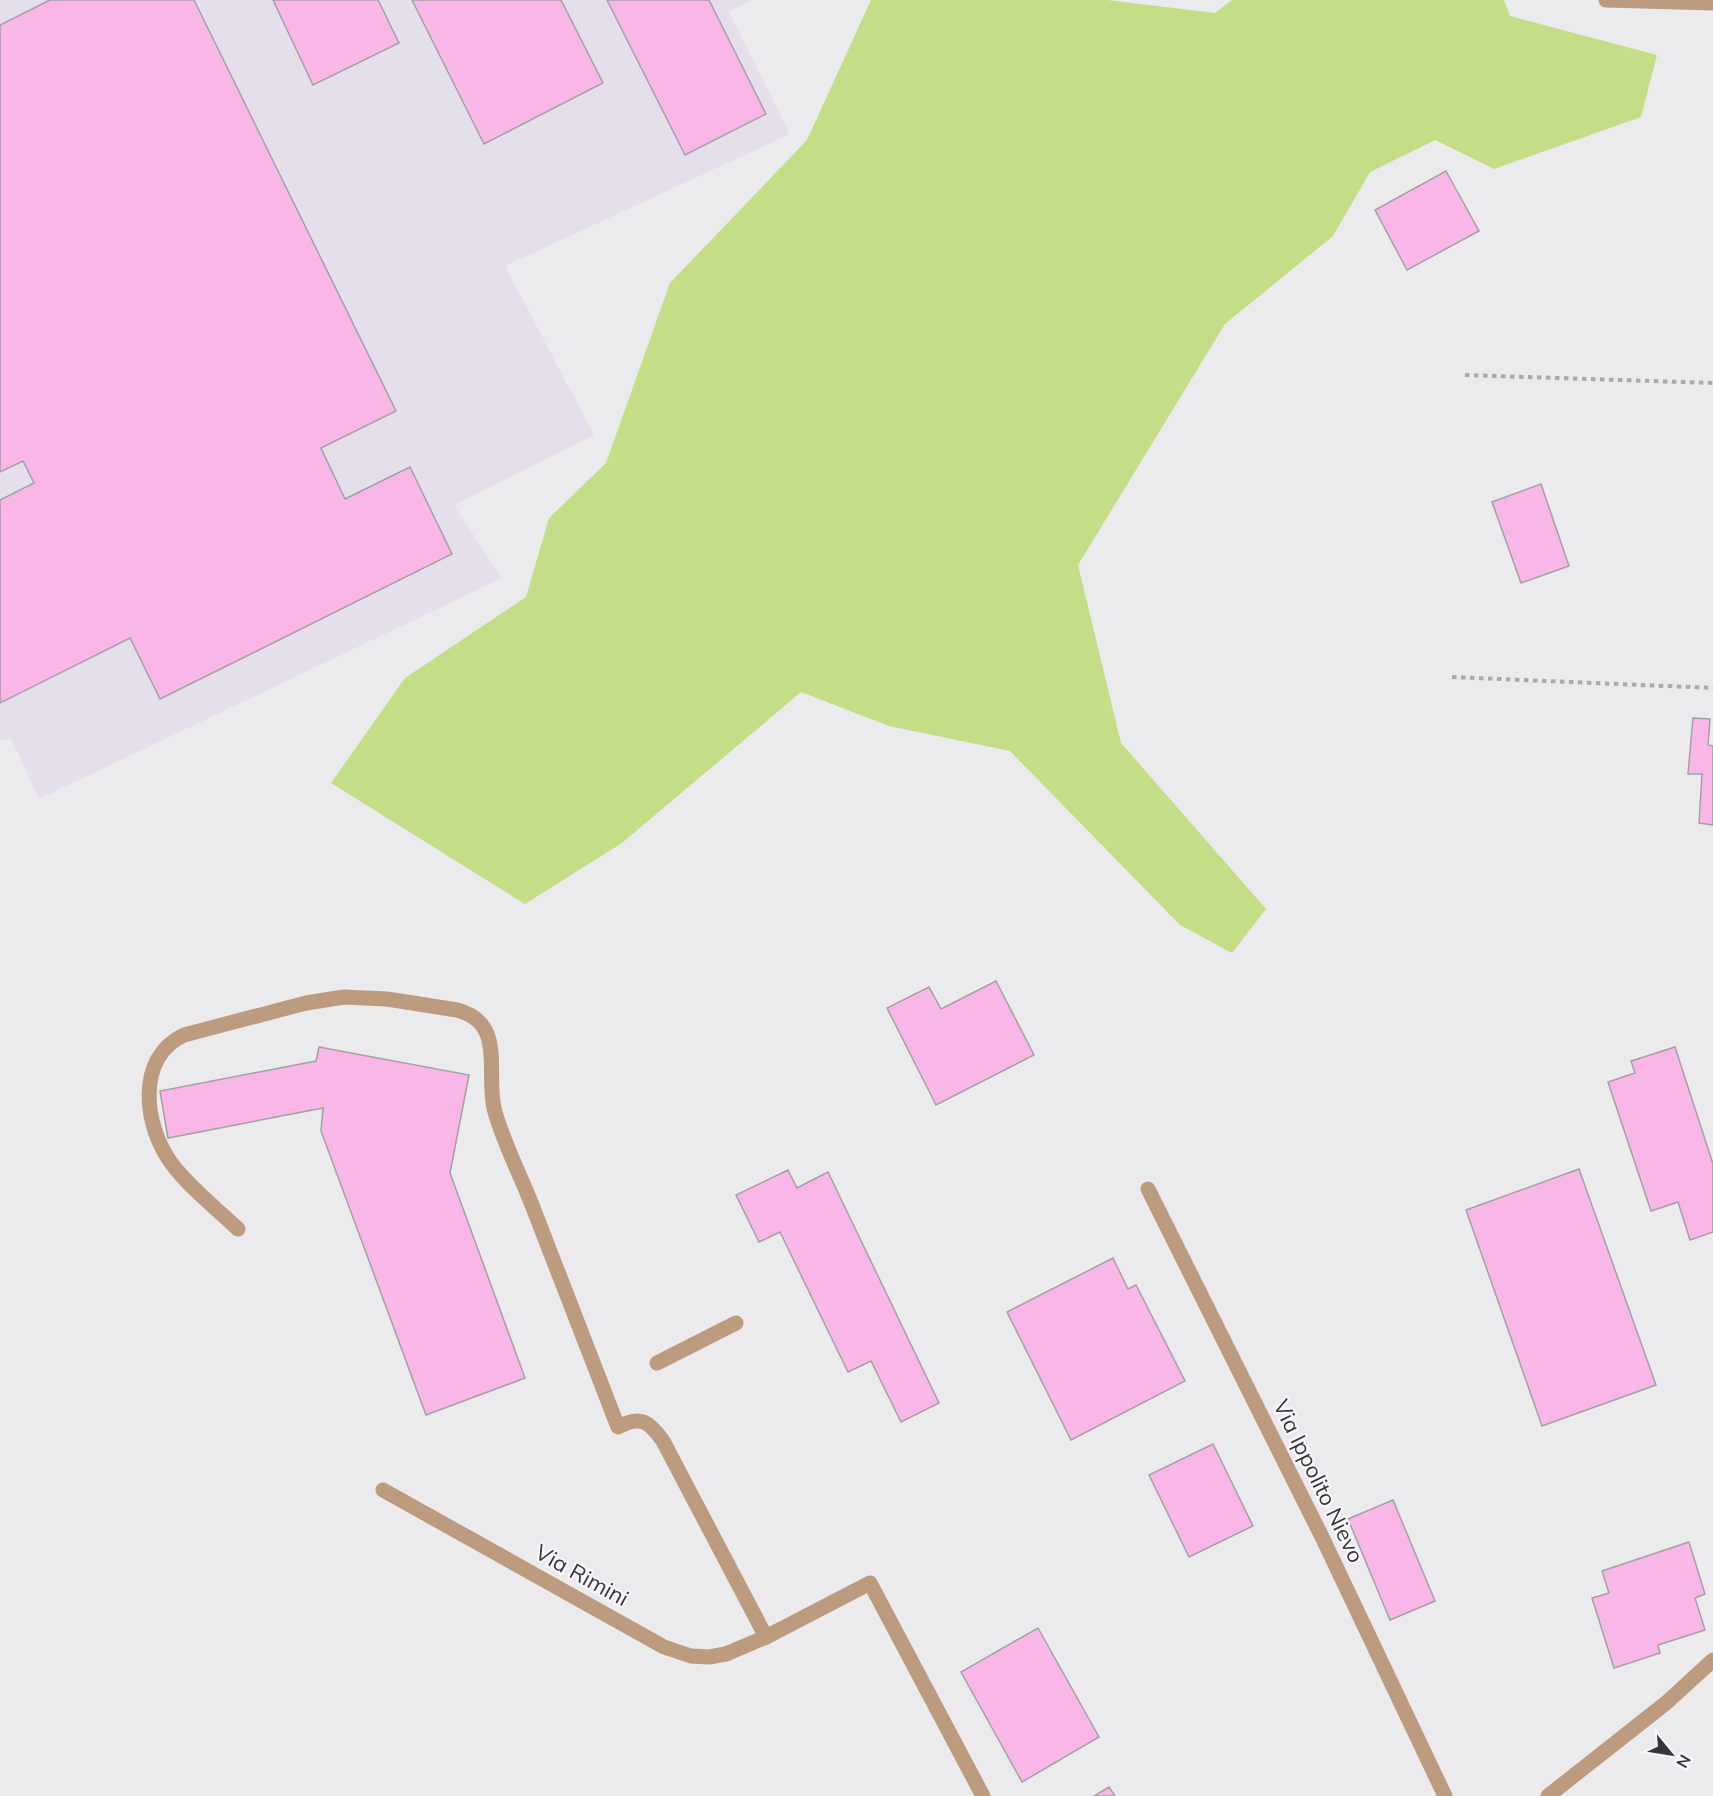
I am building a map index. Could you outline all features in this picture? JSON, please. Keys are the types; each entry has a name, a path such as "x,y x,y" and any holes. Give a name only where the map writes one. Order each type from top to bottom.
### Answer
{"street":[{"path":"1606,0 1713,3"},
{"path":"238,1229 172,1164 158,1137 152,1119 149,1085 156,1058 165,1048 184,1035 326,999 367,997 464,1011 483,1026 489,1037 492,1048 492,1095 497,1120 532,1203 618,1428 628,1422 638,1420 656,1430 766,1636"},
{"name":"Via Ippolito Nievo","path":"1148,1189 1323,1539 1445,1796"},
{"path":"657,1363 736,1323"},
{"name":"Via Rimini","path":"383,1490 674,1651 691,1656 718,1656 735,1651 870,1583 983,1796"},
{"path":"1548,1796 1711,1667"}],"path":[{"path":"1466,375 1713,382"},
{"path":"1452,677 1713,688"}],"shaded area":[{"path":"0,0 751,0 729,12 790,134 505,266 594,435 454,505 502,578 39,799 11,738 0,741"}],"green space":[{"path":"871,0 1107,0 1215,13 1232,0 1504,0 1510,16 1657,55 1641,117 1494,169 1435,140 1370,172 1333,236 1225,324 1078,565 1121,743 1266,909 1232,953 1180,925 1010,751 889,726 801,692 622,843 525,904 331,783 405,678 526,597 549,518 606,463 670,283 807,140"}],"building":[{"path":"50,0 194,0 396,411 321,448 345,499 410,467 452,554 160,699 130,638 0,703 0,500 34,483 23,461 0,472 0,25"},
{"path":"273,0 378,0 399,43 313,85"},
{"path":"412,0 561,0 603,83 484,144"},
{"path":"607,0 709,0 766,114 685,155"},
{"path":"1446,171 1479,231 1407,270 1375,210"},
{"path":"1541,484 1569,566 1521,583 1492,502"},
{"path":"1693,718 1710,719 1708,745 1713,746 1713,825 1699,823 1702,774 1688,774"},
{"path":"996,981 1034,1055 936,1105 887,1008 929,987 941,1009"},
{"path":"319,1047 469,1075 450,1173 525,1378 426,1415 321,1131 323,1108 168,1138 160,1091 316,1061"},
{"path":"1675,1047 1713,1164 1713,1232 1690,1240 1678,1202 1651,1211 1608,1082 1635,1073 1631,1061"},
{"path":"1579,1169 1656,1385 1542,1426 1466,1210"},
{"path":"788,1170 797,1188 828,1172 939,1403 901,1422 871,1361 848,1372 780,1232 759,1242 736,1195"},
{"path":"1113,1258 1128,1289 1136,1285 1185,1381 1071,1440 1007,1312"},
{"path":"1213,1444 1253,1526 1189,1557 1149,1475"},
{"path":"1393,1500 1435,1601 1390,1620 1348,1519"},
{"path":"1689,1542 1705,1594 1695,1598 1705,1630 1658,1645 1660,1653 1614,1668 1592,1598 1609,1593 1602,1571"},
{"path":"1038,1628 1099,1737 1022,1782 961,1672"},
{"path":"1109,1787 1115,1796 1094,1796"}]}
